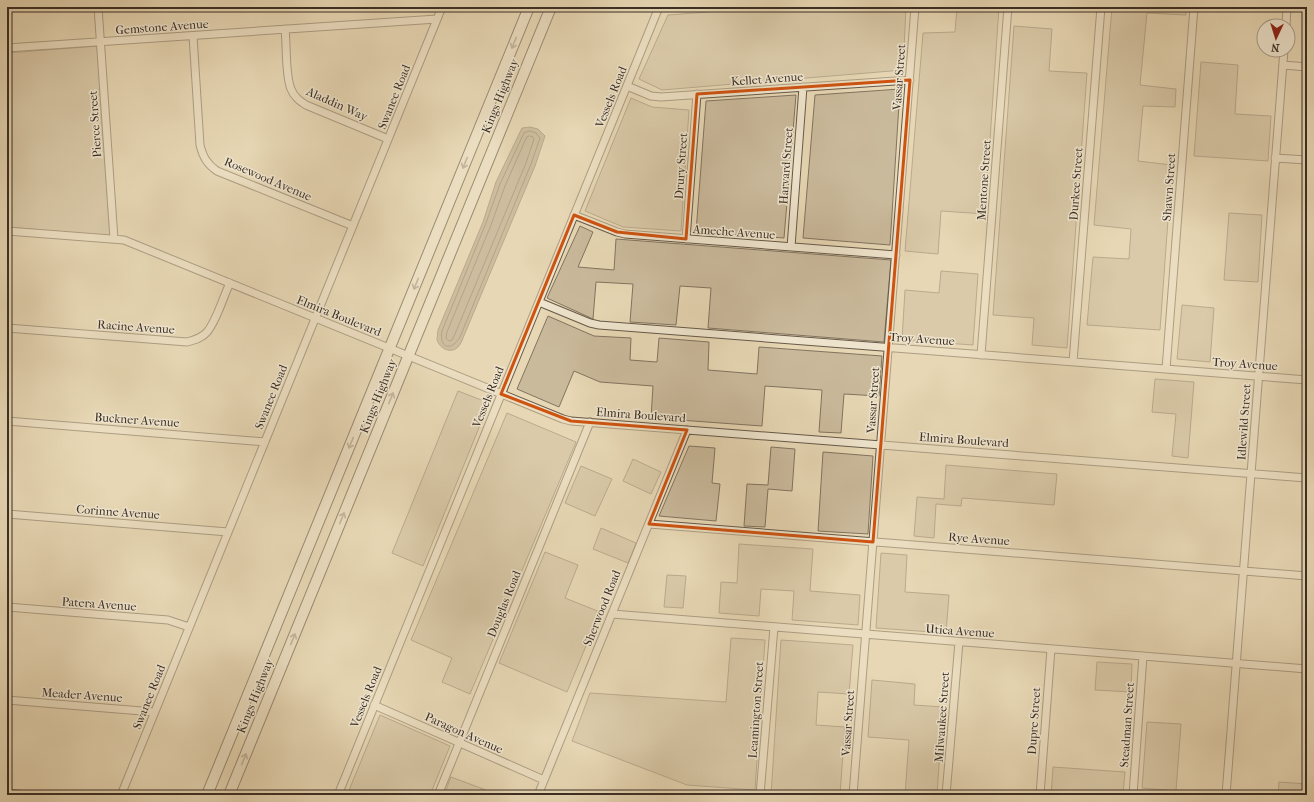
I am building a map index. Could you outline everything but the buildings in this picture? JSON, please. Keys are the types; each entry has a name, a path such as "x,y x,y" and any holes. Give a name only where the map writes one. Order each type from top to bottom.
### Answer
{"main road":[{"name":"Kings Highway","path":"207,795 529,7"},
{"name":"Kings Highway","path":"229,795 550,7"}],"street":[{"name":"Pierce Street","path":"98,7 114,239"},
{"name":"Swanee Road","path":"120,795 442,7"},
{"name":"Vessels Road","path":"338,795 660,7"},
{"name":"Vassar Street","path":"853,795 915,7"},
{"name":"Mentone Street","path":"981,355 1008,7"},
{"name":"Durkee Street","path":"1073,362 1101,7"},
{"name":"Shawn Street","path":"1166,369 1194,7"},
{"path":"1286,18 1287,7"},
{"name":"Gemstone Avenue","path":"7,48 437,19"},
{"name":"Aladdin Way","path":"285,29 289,80 291,90 297,99 306,105 388,139"},
{"name":"Rosewood Avenue","path":"193,36 200,145 203,156 209,164 217,171 353,226"},
{"name":"Idlewild Street","path":"1226,795 1283,58"},
{"path":"1282,65 1307,67"},
{"name":"Kellet Avenue","path":"627,86 651,96 656,96 910,80"},
{"name":"Harvard Street","path":"791,247 803,87"},
{"name":"Drury Street","path":"686,239 698,94"},
{"path":"1275,158 1307,160"},
{"name":"Ameche Avenue","path":"574,215 625,234 896,255"},
{"name":"Elmira Boulevard","path":"7,231 124,240 563,419 1307,478"},
{"name":"Racine Avenue","path":"7,328 188,342 198,339 207,333 213,324 230,283"},
{"name":"Troy Avenue","path":"539,302 590,323 599,325 1307,380"},
{"name":"Buckner Avenue","path":"7,421 265,442"},
{"name":"Douglas Road","path":"438,795 590,422"},
{"name":"Sherwood Road","path":"538,795 687,430"},
{"name":"Corinne Avenue","path":"7,514 228,532"},
{"name":"Rye Avenue","path":"648,524 1307,576"},
{"name":"Patera Avenue","path":"7,607 168,620 189,627"},
{"name":"Utica Avenue","path":"612,614 1307,669"},
{"name":"Leamington Street","path":"760,795 774,627"},
{"name":"Milwaukee Street","path":"946,795 958,642"},
{"name":"Dupre Street","path":"1040,795 1051,649"},
{"name":"Steadman Street","path":"1133,795 1143,656"},
{"name":"Meader Avenue","path":"7,700 154,712"},
{"name":"Paragon Avenue","path":"374,705 544,780"},
{"path":"7,794 27,795"}],"highlighted area":[{"path":"910,80 873,542 649,524 687,430 571,421 501,394 574,215 617,232 686,239 697,94"}],"shaded area":[{"path":"773,7 906,7 903,70 662,90 639,79 668,15"},
{"path":"957,7 999,7 985,214 941,211 938,254 905,251 923,33 955,32"},
{"path":"1112,7 1186,7 1186,15 1147,13 1140,85 1176,89 1175,107 1143,106 1138,161 1172,165 1160,330 1087,325 1093,257 1129,259 1131,229 1094,225"},
{"path":"1014,26 1052,29 1049,71 1087,73 1067,348 1032,345 1034,318 993,315"},
{"path":"97,46 110,236 7,227 7,53"},
{"path":"1201,62 1238,65 1235,114 1271,116 1268,161 1194,156"},
{"path":"900,89 890,245 803,238 815,95"},
{"path":"796,95 784,238 696,232 706,101"},
{"path":"631,98 652,107 689,110 681,231 623,227 585,211"},
{"path":"1229,213 1262,215 1258,282 1224,280"},
{"path":"580,226 593,232 578,267 614,270 616,239 891,260 884,342 708,328 711,288 680,286 676,325 630,322 633,284 596,282 593,319 547,298"},
{"path":"941,271 978,274 973,345 902,340 905,290 939,293"},
{"path":"1182,305 1214,308 1210,362 1177,359"},
{"path":"548,316 594,336 631,338 630,360 657,362 659,338 709,342 708,370 757,374 759,347 882,356 879,396 844,394 841,433 819,432 822,390 765,386 762,426 651,418 653,386 600,382 574,371 559,407 517,389"},
{"path":"1155,379 1194,382 1188,458 1172,456 1176,414 1152,412"},
{"path":"458,391 489,403 423,566 392,553"},
{"path":"507,413 576,442 470,694 442,682 452,658 411,640"},
{"path":"689,446 715,448 712,483 720,484 716,521 659,516"},
{"path":"771,447 795,449 792,491 768,489 765,527 744,526 747,484 768,485"},
{"path":"823,452 873,456 868,534 818,531"},
{"path":"633,459 661,472 651,494 623,481"},
{"path":"946,465 1057,474 1054,505 962,498 961,506 936,504 934,538 914,536 917,497 944,499"},
{"path":"581,466 612,479 595,516 565,503"},
{"path":"601,528 636,543 628,563 593,549"},
{"path":"739,544 813,549 810,591 860,595 858,625 792,620 794,591 761,589 759,616 719,613 721,582 737,583"},
{"path":"545,552 578,565 565,598 600,612 567,692 499,663"},
{"path":"881,553 907,555 905,592 949,595 946,633 876,628"},
{"path":"667,575 686,576 683,608 664,607"},
{"path":"731,638 765,640 755,790 687,785 572,741 590,693 726,702"},
{"path":"781,640 853,645 849,694 818,692 816,725 845,727 840,794 810,792 810,795 771,795"},
{"path":"1097,662 1132,664 1131,692 1095,690"},
{"path":"872,680 915,684 914,705 943,707 937,795 905,795 909,740 868,737"},
{"path":"380,715 450,746 430,795 347,795"},
{"path":"1147,722 1181,724 1176,791 1142,788"},
{"path":"1053,767 1125,772 1123,795 1051,795"},
{"path":"451,777 486,790 484,795 444,795"},
{"path":"1279,782 1307,784 1307,795 1278,795"},
{"path":"649,790 721,795 649,795"}],"water":[{"path":"530,127 538,129 545,136 535,166 462,342 455,349 446,350 438,343 438,330 483,222 496,182 522,128"}]}
